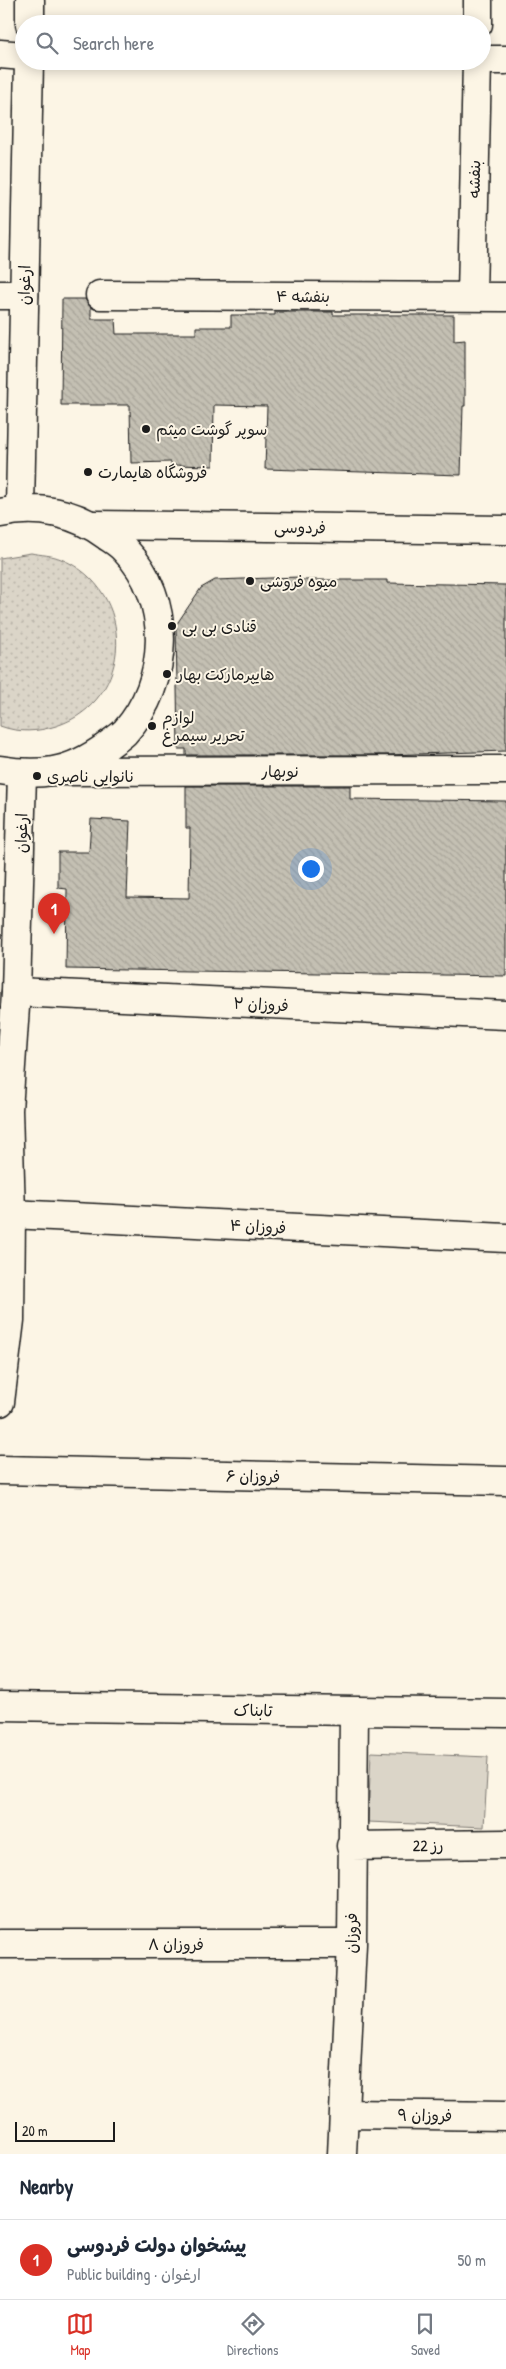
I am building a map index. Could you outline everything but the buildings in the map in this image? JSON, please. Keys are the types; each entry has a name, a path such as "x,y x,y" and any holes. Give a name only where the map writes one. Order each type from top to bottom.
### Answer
{"street":[{"path":"30,0 30,15"},
{"path":"478,0 478,15"},
{"path":"0,54 15,55"},
{"path":"491,60 506,60"},
{"name":"ارغوان","path":"10,511 12,295 28,70"},
{"name":"بنفشه","path":"472,296 477,70"},
{"name":"بنفشه ۴","path":"100,295 506,297"},
{"path":"10,511 58,512 94,526 125,550 148,583 160,621 159,662 147,699 124,732 92,757 54,771 11,772"},
{"name":"فردوسی","path":"94,526 506,530"},
{"name":"نوبهار","path":"54,771 506,770"},
{"name":"ارغوان","path":"0,1402 11,1214 4,1110 16,992 11,772"},
{"name":"فروزان ۲","path":"16,992 506,1016"},
{"name":"فروزان ۴","path":"11,1214 506,1238"},
{"name":"فروزان ۶","path":"0,1470 506,1481"},
{"name":"تابناک","path":"0,1706 506,1713"},
{"name":"فروزان","path":"342,2154 352,1944 351,1846 354,1711"},
{"name":"رز 22","path":"351,1846 506,1844"},
{"name":"فروزان ۸","path":"0,1944 352,1944"},
{"name":"فروزان ۹","path":"344,2114 506,2116"}],"shaded area":[{"path":"31,553 61,559 86,574 103,595 114,619 117,645 112,670 101,694 82,713 56,726 42,730 21,731 0,726 0,558"},
{"path":"371,1752 488,1757 484,1827 368,1822"}],"place":[{"name":"سوپر گوشت میثم","path":"146,429"},
{"name":"فروشگاه هایمارت","path":"88,472"},
{"name":"میوه فروشی","path":"250,581"},
{"name":"قنادی بی بی","path":"172,626"},
{"name":"هایپرمارکت بهار","path":"167,674"},
{"name":"لوازم تحریر سیمرغ","path":"152,726"},
{"name":"نانوایی ناصری","path":"37,776"},
{"name":"پیشخوان دولت فردوسی","path":"54,934"}]}
